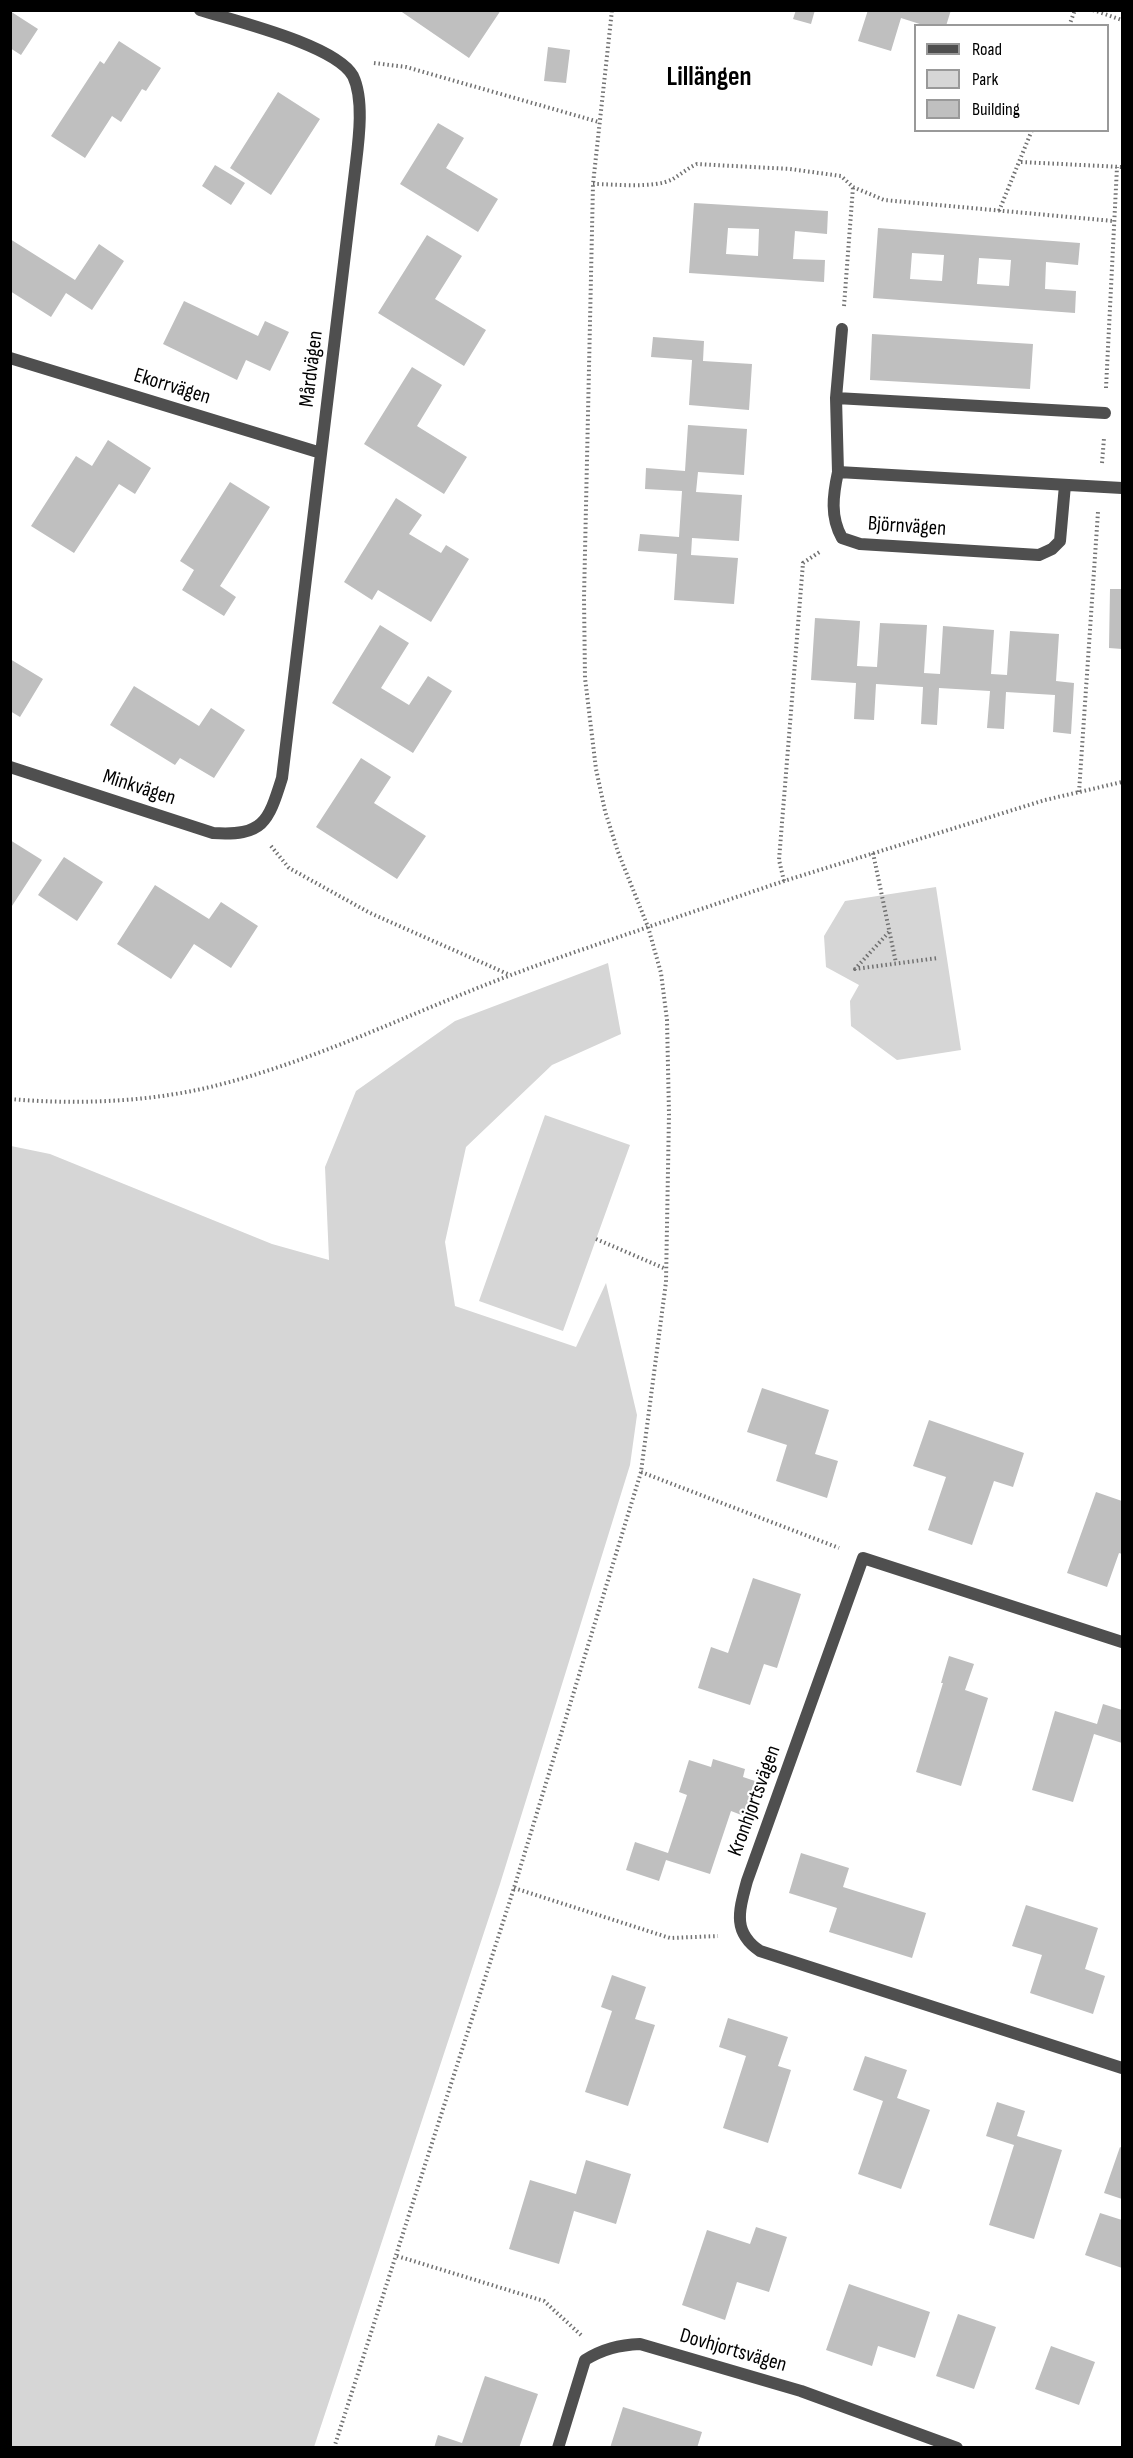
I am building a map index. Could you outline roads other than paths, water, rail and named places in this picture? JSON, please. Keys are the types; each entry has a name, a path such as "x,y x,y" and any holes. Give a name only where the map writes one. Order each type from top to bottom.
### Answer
{"street":[{"name":"Mårdvägen","path":"200,10 259,28 329,54 345,65 357,86 359,135 282,778 272,810 256,829"},
{"name":"Björnvägen","path":"842,329 836,398 838,472 833,512 836,528 842,538 860,544 1039,555 1052,549 1060,541 1065,485"},
{"name":"Ekorrvägen","path":"10,358 321,453"},
{"path":"836,398 1105,413"},
{"path":"838,472 1122,488"},
{"name":"Minkvägen","path":"10,767 213,833 239,835 256,829"},
{"name":"Kronhjortsvägen","path":"1122,1642 863,1558 747,1881 740,1930 748,1943 760,1951 1122,2068"},
{"name":"Dovhjortsvägen","path":"558,2448 585,2360 598,2352 616,2346 640,2344 801,2391 957,2448"}],"district":[{"name":"Lillängen","path":"709,78"}]}
